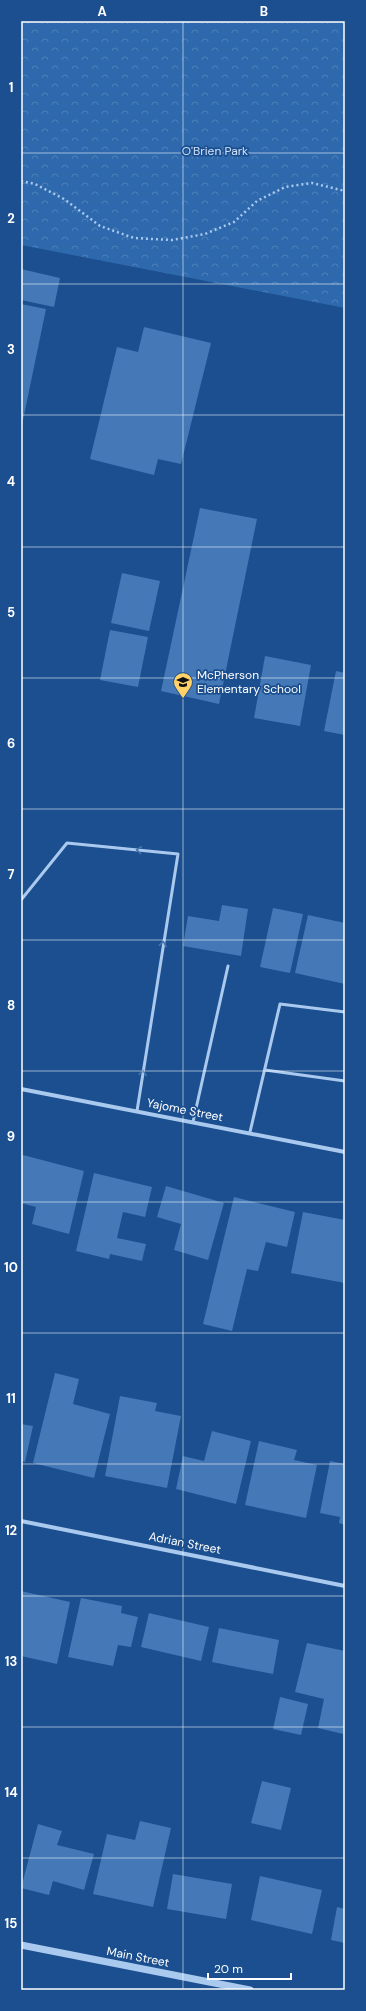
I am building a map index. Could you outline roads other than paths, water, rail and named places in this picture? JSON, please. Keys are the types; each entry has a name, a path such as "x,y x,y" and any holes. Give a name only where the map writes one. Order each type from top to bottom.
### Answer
{"street":[{"name":"Yajome Street","path":"21,1089 250,1132 345,1152"},
{"name":"Adrian Street","path":"21,1521 345,1586"},
{"name":"Main Street","path":"21,1945 250,1990"}],"lane":[{"path":"21,900 67,844 178,854 137,1111"},
{"path":"193,1122 228,966"},
{"path":"250,1132 280,1004 345,1012"},
{"path":"265,1070 345,1081"}],"place":[{"name":"McPherson Elementary School","path":"183,699"}],"park label":[{"name":"O'Brien Park","path":"215,151"}]}
